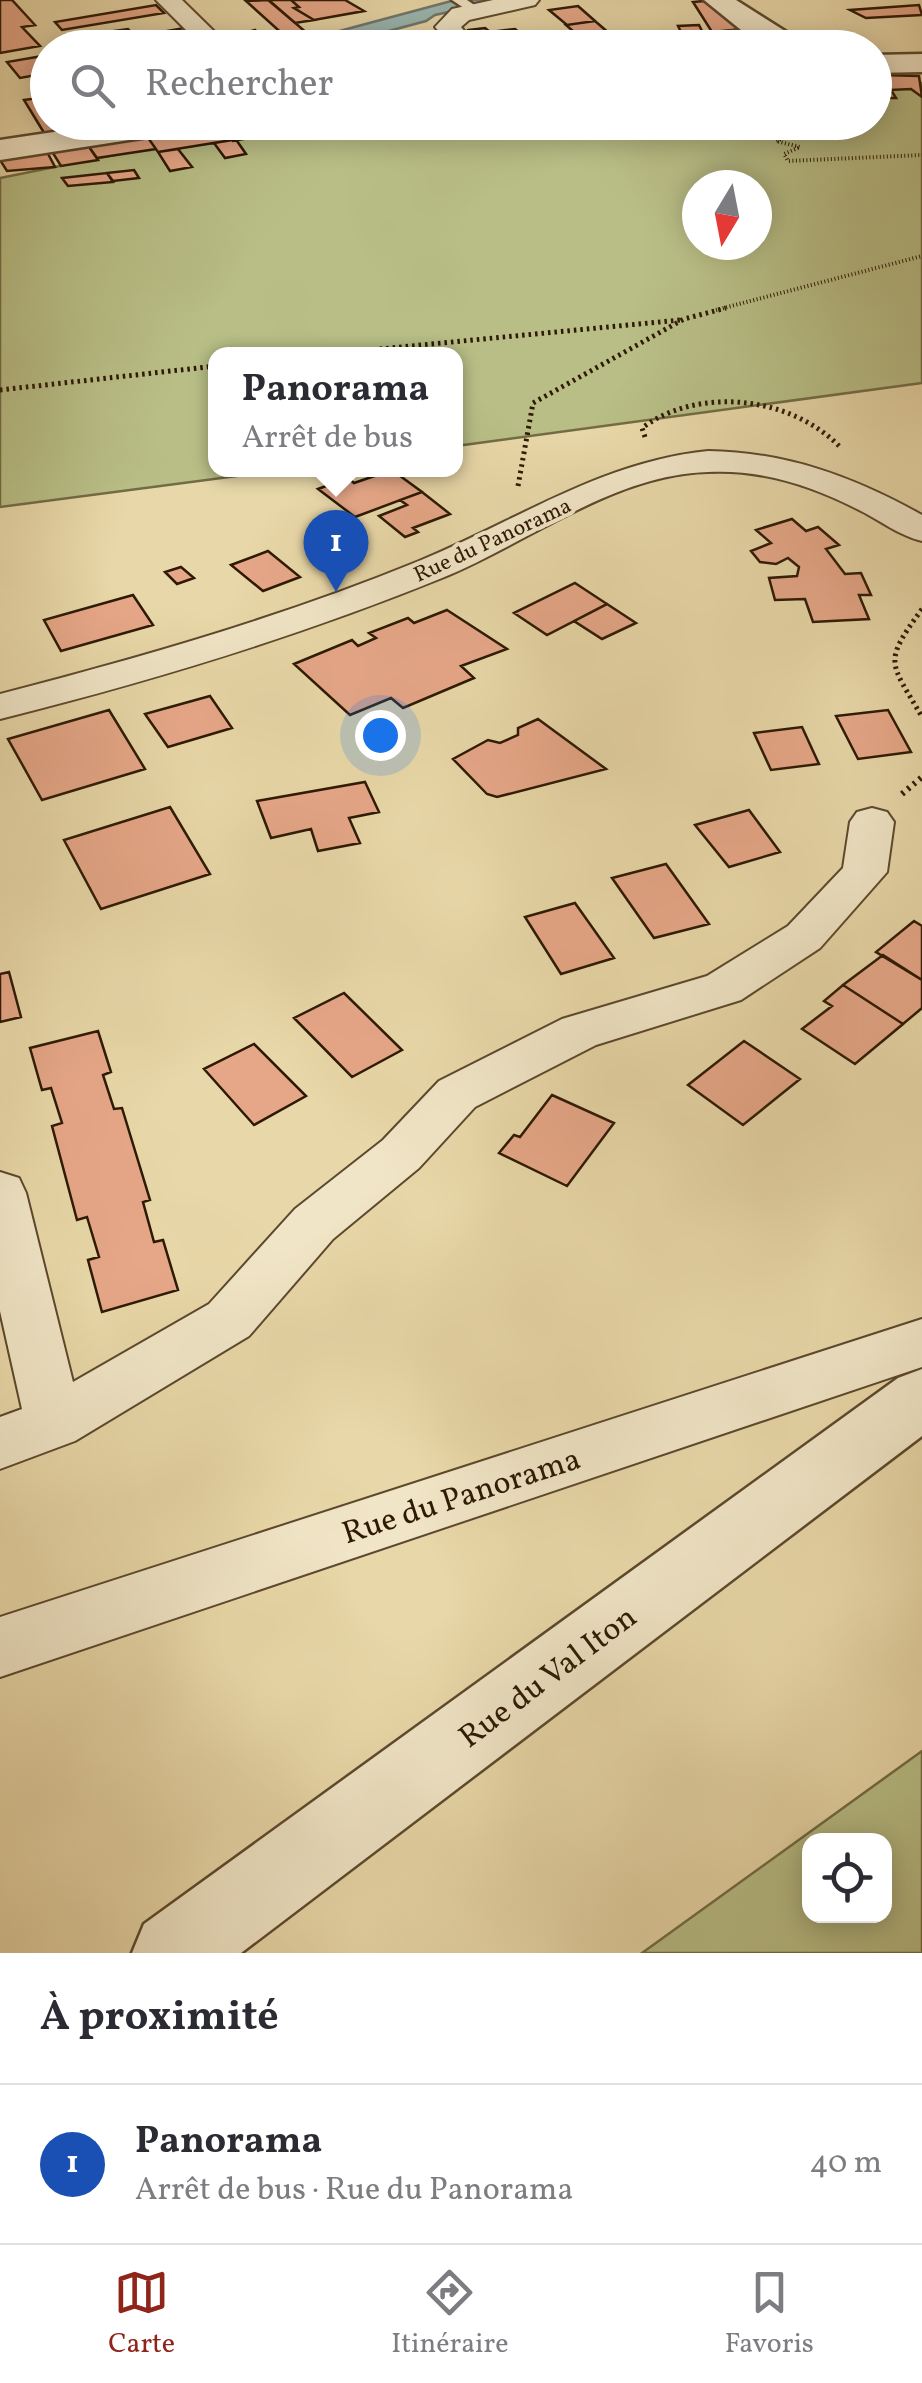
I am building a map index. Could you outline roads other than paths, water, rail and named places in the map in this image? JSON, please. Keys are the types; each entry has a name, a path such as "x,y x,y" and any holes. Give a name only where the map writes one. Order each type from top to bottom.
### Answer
{"street":[{"path":"168,0 200,30"},
{"path":"448,30 470,6 527,0"},
{"path":"718,0 760,30"},
{"path":"892,64 922,63"},
{"path":"0,150 66,140"},
{"name":"Rue du Panorama","path":"0,707 194,656 299,620 440,566 656,466 710,461 768,466 824,479 852,489 922,530"},
{"path":"0,1443 54,1423 229,1320 314,1224 401,1154 457,1094 578,1032 724,988 804,938 865,872 872,822"},
{"path":"0,1193 54,1423"},
{"name":"Rue du Panorama","path":"0,1647 922,1343"},
{"name":"Rue du Val Iton","path":"172,1953 922,1398"}],"water":[{"path":"455,0 503,0 435,15 392,30 343,30"}],"place":[{"name":"Panorama","path":"336,592"}]}
